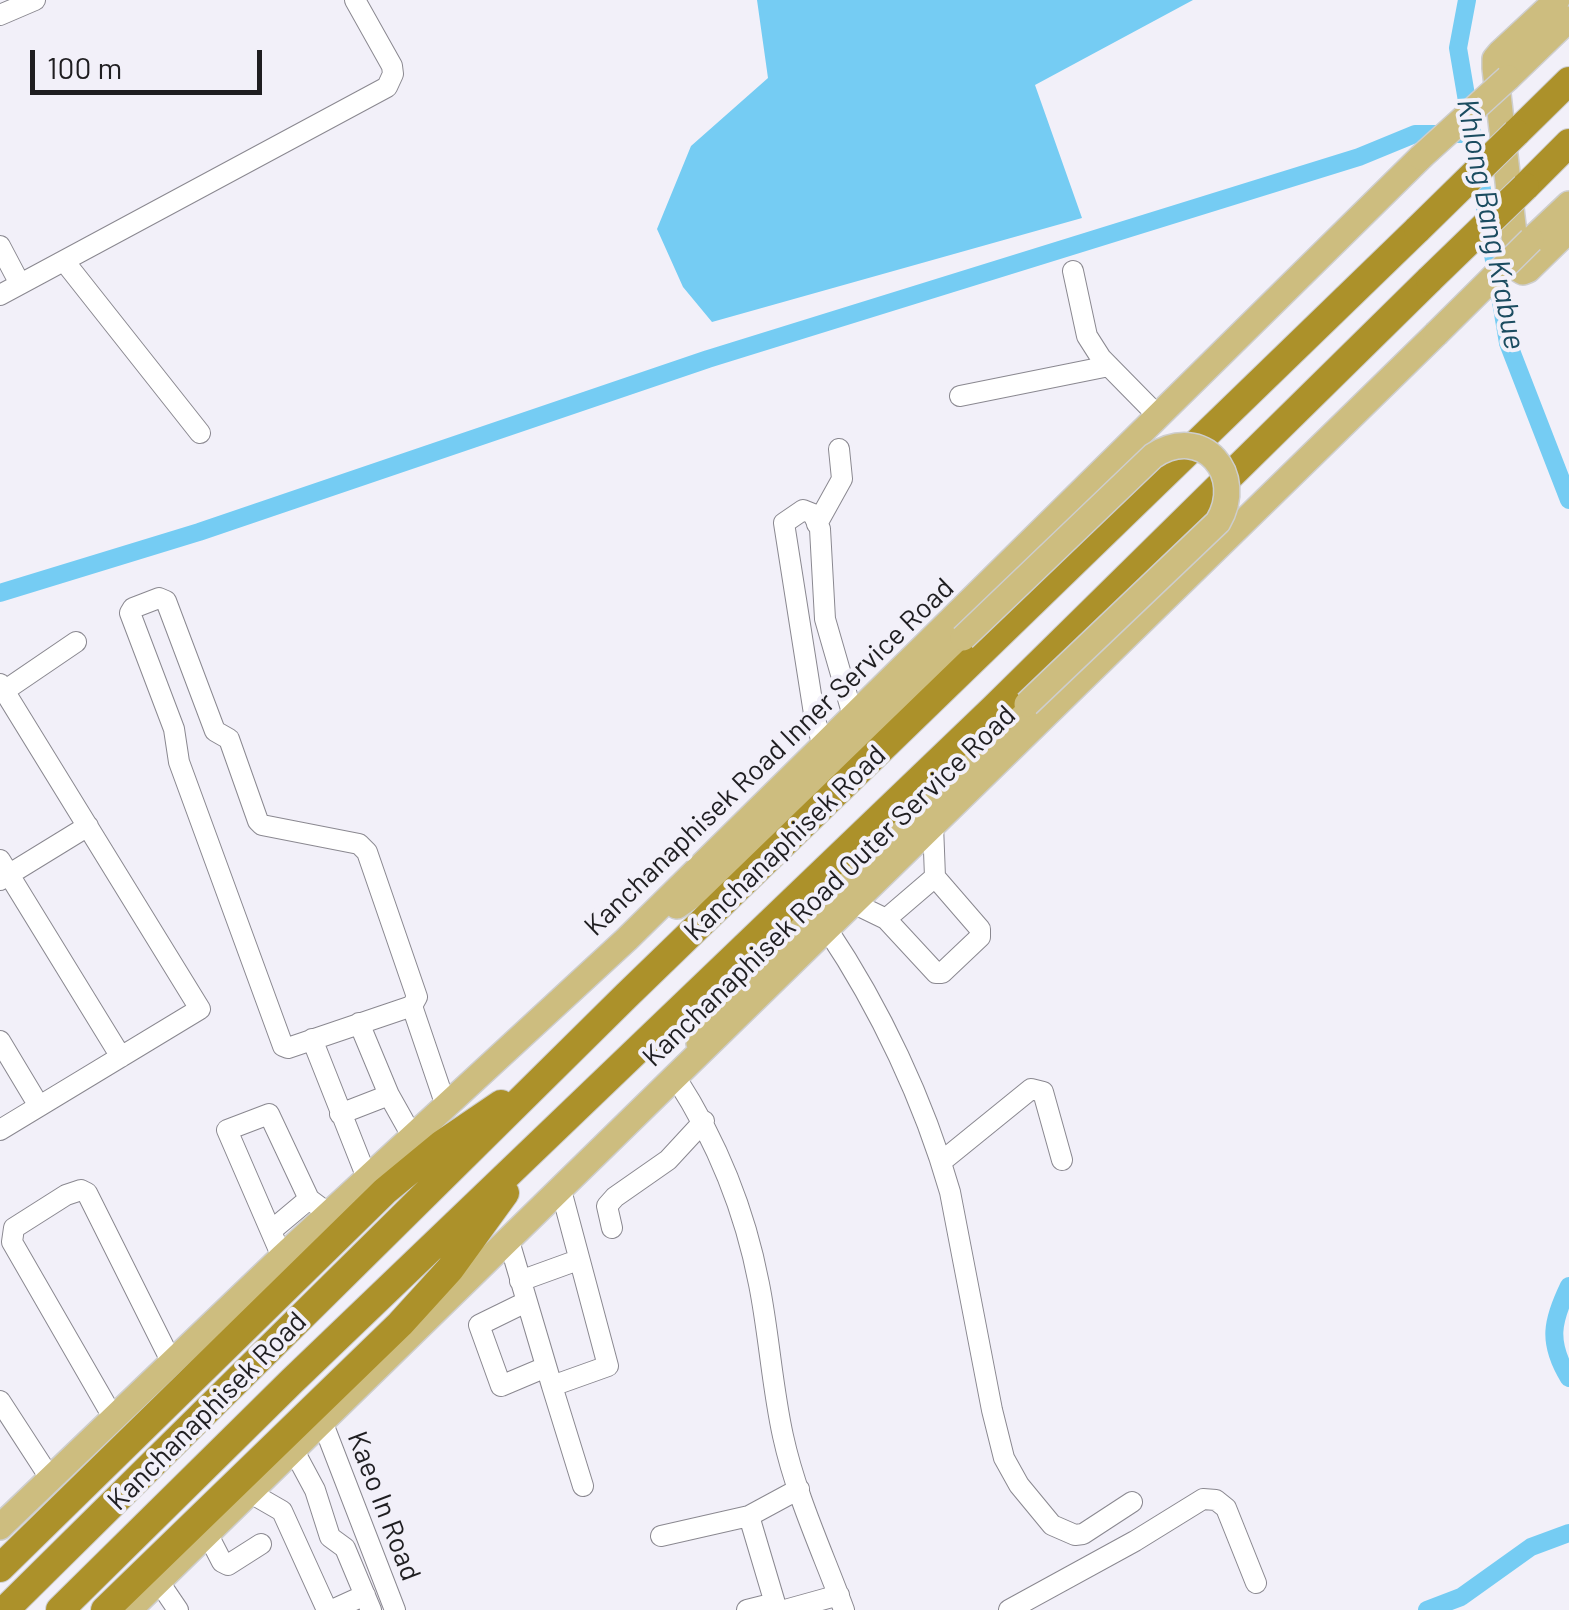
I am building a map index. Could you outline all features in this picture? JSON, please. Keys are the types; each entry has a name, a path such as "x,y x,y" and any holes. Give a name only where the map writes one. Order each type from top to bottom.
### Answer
{"highway":[{"name":"Kanchanaphisek Road","path":"5,1610 555,1066 1569,80"},
{"name":"Kanchanaphisek Road","path":"60,1610 546,1136 994,708 1569,143"},
{"path":"726,872 780,849"},
{"path":"0,1568 179,1374 414,1165 555,1066"},
{"path":"105,1610 241,1490 428,1296 546,1136"}],"main road":[{"path":"1557,0 1500,53 1495,68 1518,269 1528,270 1569,230"},
{"name":"Kanchanaphisek Road Inner Service Road","path":"0,1527 114,1419 179,1374 282,1257 319,1207 367,1178 627,940 1421,156 1569,19"},
{"name":"Kanchanaphisek Road Outer Service Road","path":"130,1610 207,1533 241,1490 322,1421 561,1190 1569,204"},
{"path":"627,940 726,872 1153,456 1175,445 1187,444 1216,461 1229,497 1218,522 722,1004 678,1076"}],"street":[{"path":"0,15 35,0"},
{"path":"0,295 387,87 394,74 392,66 355,0"},
{"path":"0,246 20,284"},
{"path":"64,261 200,433"},
{"path":"1074,271 1087,336 1109,366 1158,416"},
{"path":"960,396 1109,366"},
{"path":"817,524 842,479 839,449"},
{"path":"823,745 815,720 784,523 803,510 812,514 817,524 825,619 854,716"},
{"path":"159,598 166,601 215,731 230,739 258,821 262,825 359,844 367,852 417,997 412,1006 288,1048 283,1046 179,762 174,728 130,613 133,608 159,598"},
{"path":"0,1130 200,1009 2,688 76,642"},
{"path":"853,903 886,919 935,972 942,973 982,933 935,877 933,825"},
{"path":"88,826 3,872 121,1057"},
{"path":"886,919 935,877"},
{"path":"828,929 903,1067 941,1162 1004,1458 1034,1506 1052,1526 1068,1533 1083,1534 1132,1502"},
{"path":"412,1006 446,1106"},
{"path":"359,1023 389,1095 412,1136"},
{"path":"312,1039 367,1178"},
{"path":"0,1041 40,1106"},
{"path":"678,1076 704,1121 722,1164 758,1278 782,1433 841,1602 747,1610"},
{"path":"941,1162 1032,1089 1043,1092 1062,1160"},
{"path":"340,1114 389,1095"},
{"path":"272,1230 319,1207 269,1114 227,1130 282,1257"},
{"path":"612,1228 607,1206 668,1160 704,1121"},
{"path":"114,1419 12,1242 14,1228 66,1195 82,1190 88,1193 179,1374"},
{"path":"526,1302 479,1325 500,1386 608,1366 561,1190"},
{"path":"508,1241 583,1486"},
{"path":"520,1281 578,1260"},
{"path":"0,1401 50,1478"},
{"name":"Kaeo In Road","path":"322,1421 396,1610"},
{"path":"241,1490 282,1511 330,1610 368,1602 345,1548 330,1537 315,1490 292,1449"},
{"path":"661,1536 748,1516 800,1489"},
{"path":"282,1511 315,1490"},
{"path":"1009,1610 1047,1601 1203,1499 1216,1500 1226,1508 1256,1582"},
{"path":"748,1516 779,1608"},
{"path":"207,1533 222,1562 228,1565 261,1544"},
{"path":"159,1582 178,1610"}],"water":[{"path":"757,0 1193,0 1035,85 1082,218 712,322 683,287 657,229 691,146 768,78"}],"waterway":[{"name":"Khlong Bang Krabue","path":"1467,0 1458,48 1508,343 1569,500"},
{"path":"0,593 199,532 708,359 1359,157 1415,134 1473,134"},
{"name":"Khlong Bang Krabue","path":"1569,1286 1554,1332 1557,1353 1569,1378"},
{"path":"1427,1610 1461,1597 1531,1547 1569,1533"}]}
